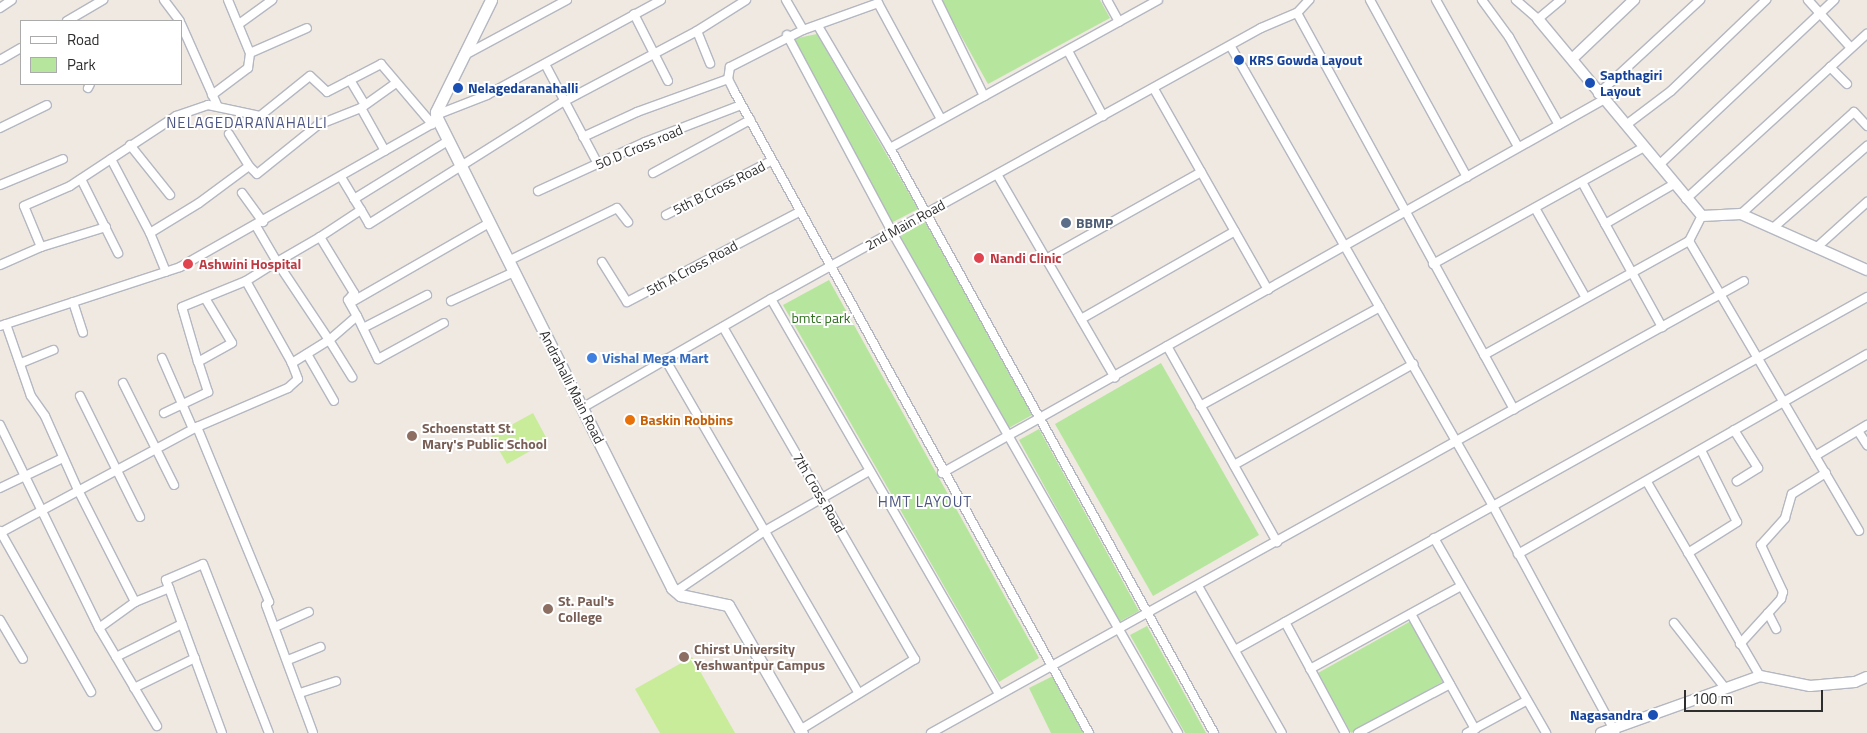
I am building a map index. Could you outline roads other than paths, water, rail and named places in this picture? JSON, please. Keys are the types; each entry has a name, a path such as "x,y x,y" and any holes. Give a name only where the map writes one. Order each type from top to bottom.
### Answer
{"main road":[{"path":"433,120 491,0"},
{"name":"Andrahalli Main Road","path":"433,120 448,141 675,592"},
{"path":"675,592 728,605 801,731"}],"street":[{"path":"0,8 12,0"},
{"path":"69,20 104,0"},
{"path":"164,0 179,20"},
{"path":"212,95 248,68 250,53 228,0"},
{"path":"239,24 272,0"},
{"path":"463,56 567,0"},
{"path":"135,602 78,490 45,416 31,396 21,363 3,325 166,272 259,224 385,151 433,120 545,64 661,0"},
{"path":"341,177 369,224 460,165 563,102 697,31 746,0"},
{"path":"786,0 803,30"},
{"path":"936,0 984,96"},
{"path":"1106,0 1119,22"},
{"path":"890,148 1158,0"},
{"path":"1309,0 1297,13 1404,212 1514,409"},
{"path":"1370,0 1467,177"},
{"path":"1436,0 1518,147"},
{"path":"1482,0 1509,37 1559,125"},
{"path":"1516,0 1538,19 1572,59 1600,97 1626,125 1702,216 1741,214 1816,248 1865,266"},
{"path":"1538,19 1561,0"},
{"path":"1572,59 1634,0"},
{"path":"942,473 1008,435 1115,378 1167,346 1559,125 1600,97 1700,0"},
{"path":"1626,125 1671,91 1766,0"},
{"path":"1808,0 1851,48"},
{"path":"1659,165 1834,0"},
{"path":"941,119 878,3 818,26 788,35 730,67 728,79 771,161 942,473 1088,733"},
{"name":"2nd Main Road","path":"582,408 771,299 998,176 1103,116 1231,47 1261,28 1297,13"},
{"path":"634,14 668,81"},
{"path":"182,25 217,105"},
{"path":"818,26 890,148 1214,733"},
{"path":"250,53 307,28"},
{"path":"697,31 710,64"},
{"path":"788,35 892,232 1178,733"},
{"path":"1686,199 1851,48 1866,37"},
{"path":"1231,47 1493,506 1614,730"},
{"path":"0,60 20,49"},
{"path":"1068,50 1103,116"},
{"path":"41,248 24,206 81,179 176,116 208,105 217,105 260,116 310,76 327,92 380,64 433,120"},
{"path":"545,64 563,102 598,164"},
{"path":"1830,67 1846,84"},
{"path":"583,137 637,112 728,79"},
{"path":"350,80 385,151"},
{"path":"229,134 257,174 318,125 363,106 396,83"},
{"path":"1154,89 1268,290"},
{"path":"0,128 47,105"},
{"name":"50 D Cross road","path":"538,191 645,142 741,105"},
{"path":"1741,214 1795,162 1854,112 1867,126"},
{"path":"653,173 750,120"},
{"path":"354,199 448,141"},
{"path":"130,145 170,195"},
{"path":"1772,228 1867,146"},
{"path":"1433,264 1644,147"},
{"path":"0,185 63,159"},
{"path":"111,159 150,233 166,272"},
{"name":"5th B Cross Road","path":"666,215 771,161"},
{"path":"150,233 199,203 250,166"},
{"path":"1046,259 1201,172"},
{"path":"998,176 1115,378"},
{"path":"81,179 118,253"},
{"path":"1582,182 1662,327"},
{"path":"1605,224 1674,184"},
{"path":"242,193 277,262 352,377"},
{"path":"1816,248 1867,202"},
{"path":"451,301 617,208 628,222"},
{"path":"1535,208 1586,298"},
{"path":"164,413 208,392 182,307 246,281 361,210"},
{"name":"5th A Cross Road","path":"602,262 627,302 799,212"},
{"path":"1484,355 1689,241 1702,216"},
{"path":"350,303 489,223"},
{"path":"0,265 41,248 106,227"},
{"path":"1081,319 1234,231"},
{"path":"320,237 354,293 348,300 378,359 444,323"},
{"path":"1689,241 1718,295 1859,531"},
{"path":"91,692 0,532 42,513 78,490 195,428 288,388 298,379 292,363 246,281"},
{"path":"931,733 1744,281"},
{"path":"363,328 427,295"},
{"path":"1234,650 1867,297"},
{"path":"198,362 232,343 205,298"},
{"path":"771,299 999,694"},
{"path":"73,302 83,332"},
{"path":"1200,406 1380,307"},
{"path":"292,363 329,340 357,316"},
{"name":"7th Cross Road","path":"723,327 915,659 859,693"},
{"path":"1167,346 1277,542"},
{"path":"21,363 54,350"},
{"path":"307,354 334,401"},
{"path":"1518,554 1647,482 1867,354"},
{"path":"162,358 182,404 195,428 269,602 266,605 288,660 313,733"},
{"path":"664,359 763,532 859,693 801,731"},
{"path":"1234,465 1413,364"},
{"path":"123,382 174,485"},
{"path":"80,396 140,517"},
{"path":"0,425 23,476 99,628 157,726"},
{"path":"1815,456 1867,426"},
{"path":"1734,430 1758,468 1737,481"},
{"path":"1858,430 1867,445"},
{"path":"1688,553 1737,522 1701,450"},
{"path":"0,488 63,458"},
{"path":"675,592 763,532 869,471"},
{"path":"1740,644 1768,613 1783,592 1760,545 1786,518 1792,494 1826,473"},
{"path":"1647,482 1760,676"},
{"path":"1434,538 1546,733"},
{"path":"222,733 166,580 203,564 268,733"},
{"path":"1198,586 1282,733"},
{"path":"1310,670 1460,586"},
{"path":"99,628 135,602 169,588"},
{"path":"275,627 309,612"},
{"path":"1768,613 1776,629"},
{"path":"1411,614 1475,729"},
{"path":"0,620 24,659"},
{"path":"1285,622 1345,733"},
{"path":"1674,623 1725,688"},
{"path":"116,657 182,624"},
{"path":"288,660 320,647"},
{"path":"134,688 195,658"},
{"path":"1601,733 1614,730 1760,676 1810,686 1855,682 1867,677"},
{"path":"300,693 336,681"},
{"path":"1358,733 1450,684"},
{"path":"1468,733 1526,701"}],"place":[{"name":"KRS Gowda Layout","path":"1239,60"},
{"name":"Sapthagiri Layout","path":"1590,83"},
{"name":"Nelagedaranahalli","path":"458,88"},
{"name":"BBMP","path":"1066,223"},
{"name":"Nandi Clinic","path":"979,258"},
{"name":"Ashwini Hospital","path":"188,264"},
{"name":"Vishal Mega Mart","path":"592,358"},
{"name":"Baskin Robbins","path":"630,420"},
{"name":"Schoenstatt St. Mary's Public School","path":"412,436"},
{"name":"St. Paul's College","path":"548,609"},
{"name":"Chirst University Yeshwantpur Campus","path":"684,657"},
{"name":"Nagasandra","path":"1653,715"}],"district":[{"name":"NELAGEDARANAHALLI","path":"247,123"},
{"name":"HMT LAYOUT","path":"925,502"}],"park label":[{"name":"bmtc park","path":"821,318"}]}
